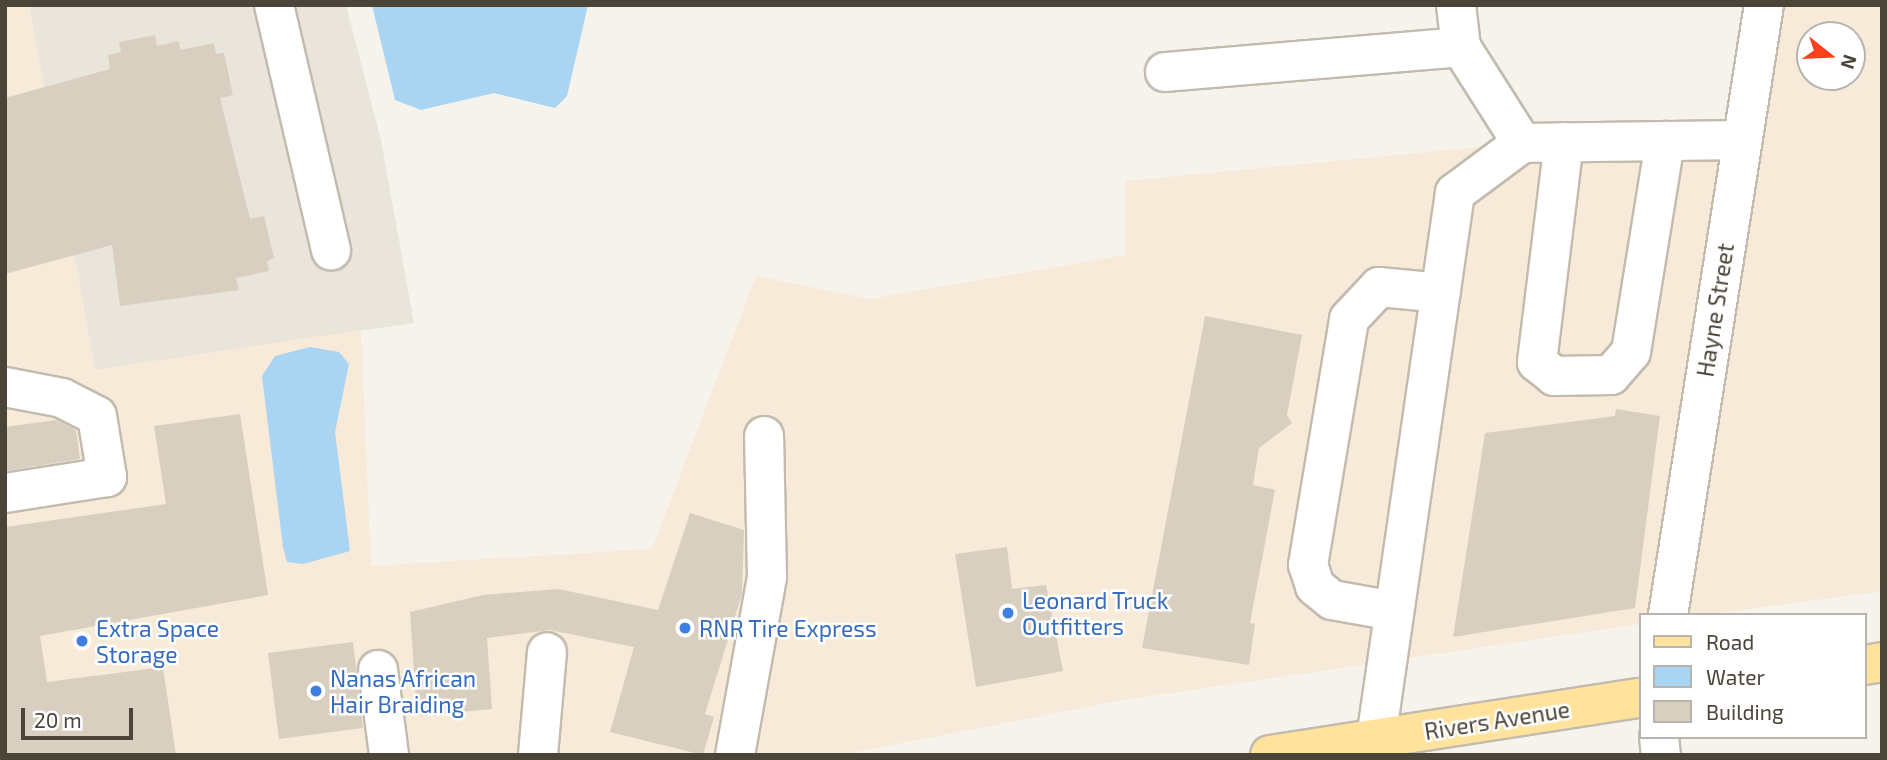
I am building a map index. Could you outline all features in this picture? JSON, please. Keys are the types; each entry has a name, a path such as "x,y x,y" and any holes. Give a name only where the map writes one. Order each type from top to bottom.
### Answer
{"main road":[{"name":"Rivers Avenue","path":"1270,755 1638,698"}],"street":[{"path":"274,5 331,250"},
{"path":"1456,5 1461,47 1522,143"},
{"name":"Hayne Street","path":"1668,613 1764,5"},
{"path":"1165,72 1461,47"},
{"path":"1376,738 1455,193 1522,143 1742,140"},
{"path":"1564,142 1537,362 1555,376 1611,375 1631,352 1665,141"},
{"path":"1394,611 1332,600 1315,586 1308,565 1349,319 1379,287 1441,293"},
{"path":"5,387 62,398 97,416 107,477 5,493"},
{"path":"735,755 767,577 764,436"},
{"path":"538,755 547,652"},
{"path":"378,670 389,755"}],"shaded area":[{"path":"5,5 29,5 95,370 361,330 371,566 652,549 756,276 870,299 1125,255 1126,181 1522,143 1742,140 1764,5 1882,5 1882,591 1720,613 1638,613 1638,624 1123,700 840,755 5,755"},
{"path":"29,5 346,5 381,140 414,323 95,370"}],"water":[{"path":"372,5 588,5 567,96 555,108 494,93 421,110 395,100"},
{"path":"310,347 339,352 349,364 335,432 350,551 303,564 287,562 283,547 262,376 275,356"}],"building":[{"path":"155,35 157,46 178,41 181,50 214,43 216,54 224,53 233,95 220,98 250,219 264,216 274,258 267,261 269,271 236,278 239,290 120,306 112,245 5,274 5,98 110,69 108,55 121,52 119,42"},
{"path":"1205,316 1302,335 1287,415 1292,423 1259,448 1253,485 1275,490 1250,623 1255,624 1249,665 1142,648"},
{"path":"1616,409 1660,416 1635,608 1453,637 1485,433 1615,416"},
{"name":"Extra Space Storage","path":"240,414 268,595 40,636 47,682 163,667 176,755 5,755 5,527 166,504 154,426"},
{"path":"57,420 76,430 80,459 5,471 5,427"},
{"path":"690,513 744,530 742,594 705,714 714,717 703,755 610,732 634,647 550,630 487,638 492,709 417,716 410,612 483,595 558,589 658,610"},
{"name":"Leonard Truck Outfitters","path":"1007,547 1012,589 1046,585 1063,671 976,687 955,554"},
{"name":"Nanas African Hair Braiding","path":"353,642 363,728 279,739 268,653"}],"place":[{"name":"Leonard Truck Outfitters","path":"1008,613"},
{"name":"RNR Tire Express","path":"685,628"},
{"name":"Extra Space Storage","path":"82,641"},
{"name":"Nanas African Hair Braiding","path":"316,691"}]}
